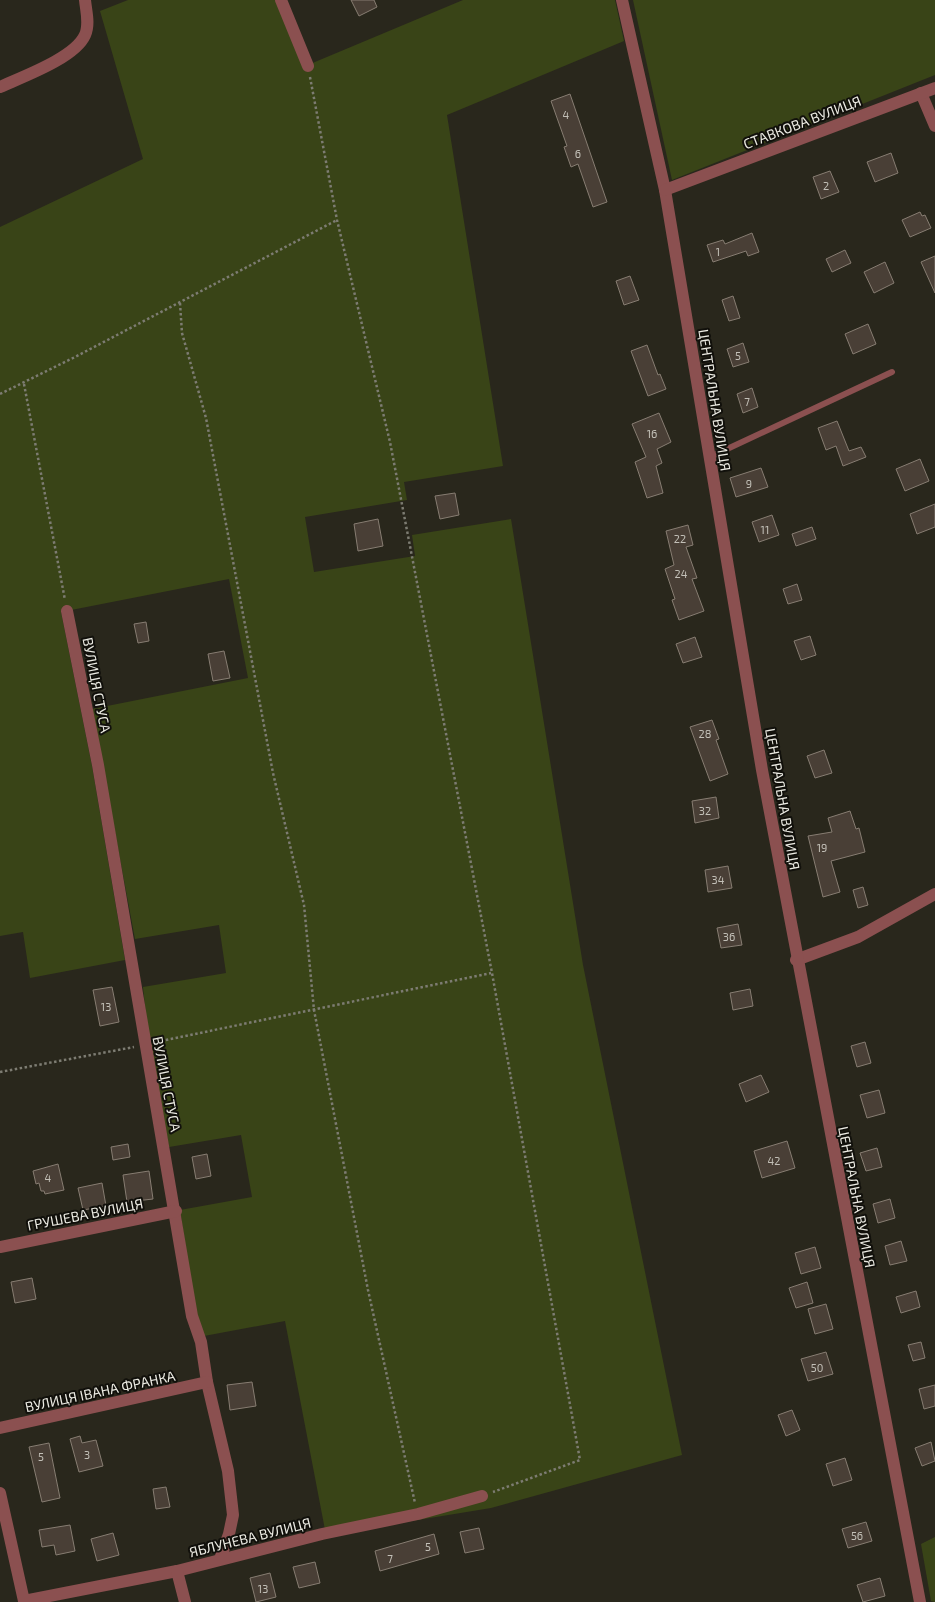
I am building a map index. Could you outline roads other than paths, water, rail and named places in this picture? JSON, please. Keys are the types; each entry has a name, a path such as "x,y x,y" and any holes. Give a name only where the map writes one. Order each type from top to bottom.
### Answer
{"street":[{"path":"0,88 66,54 86,34 88,21 84,0"},
{"path":"281,0 308,66"},
{"name":"ЦЕНТРАЛЬНА ВУЛИЦЯ","path":"622,0 665,190 762,770 796,960 920,1602"},
{"name":"СТАВКОВА ВУЛИЦЯ","path":"665,190 935,88"},
{"path":"921,93 935,126"},
{"name":"ВУЛИЦЯ СТУСА","path":"67,611 98,765 144,1045 176,1211 192,1316 201,1342 206,1382 228,1471 233,1515 230,1534 220,1559"},
{"path":"796,960 858,936 935,894"},
{"name":"ГРУШЕВА ВУЛИЦЯ","path":"0,1247 176,1211"},
{"name":"ВУЛИЦЯ ІВАНА ФРАНКА","path":"0,1428 206,1382"},
{"path":"0,1493 24,1601"},
{"name":"ЯБЛУНЕВА ВУЛИЦЯ","path":"24,1601 178,1571 322,1534 418,1514 482,1496"},
{"path":"178,1571 184,1602"}],"lane":[{"path":"710,457 892,372"}]}
